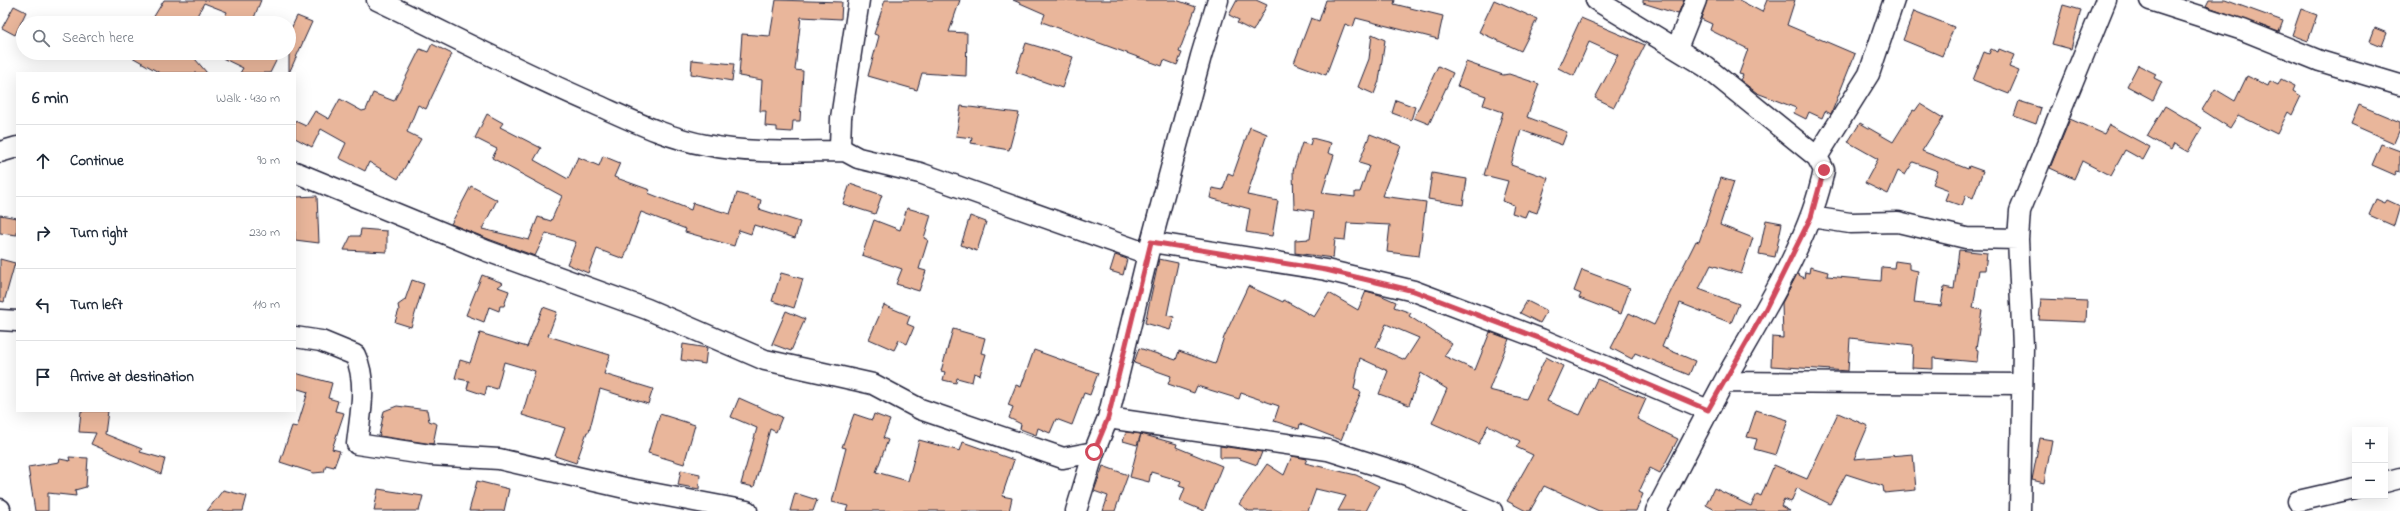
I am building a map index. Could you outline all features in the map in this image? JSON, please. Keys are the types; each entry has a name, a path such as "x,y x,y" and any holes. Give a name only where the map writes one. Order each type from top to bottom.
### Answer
{"street":[{"path":"377,0 496,56 534,78 654,130 687,141 729,148 845,151"},
{"path":"859,0 841,118 840,146 845,151 858,158 920,173 1149,248 1326,270 1414,291 1541,339 1708,410"},
{"path":"1076,511 1094,452 1108,418 1149,248 1201,56 1218,0"},
{"path":"1596,0 1706,67 1817,157 1824,170 1811,217 1764,312 1708,410 1656,511"},
{"path":"1677,48 1696,0"},
{"path":"1817,157 1869,74 1894,0"},
{"path":"2020,511 2023,346 2018,239 2020,211 2106,0"},
{"path":"2150,0 2256,35 2320,61 2400,85"},
{"path":"0,152 16,147"},
{"path":"296,172 487,251 646,309 765,360 873,384 893,397 934,415 1063,458 1094,452"},
{"path":"1811,217 1850,222 1898,222 1966,238 2018,239"},
{"path":"0,320 16,321"},
{"path":"296,337 321,341 355,355 361,367 362,390 357,444 430,455 499,459 625,488 747,511"},
{"path":"1724,382 2022,384"},
{"path":"1108,418 1328,450 1407,476 1492,511"},
{"path":"1063,458 1084,484"},
{"path":"2388,481 2400,478"},
{"path":"2298,501 2352,489"}],"building":[{"path":"164,0 261,0 255,16 225,16 227,12 204,3 197,16 154,16"},
{"path":"776,0 842,2 841,19 801,17 795,70 803,71 800,121 793,121 792,132 777,131 777,127 765,126 766,111 760,111 762,80 739,76 742,34 770,36"},
{"path":"885,0 960,0 949,32 967,33 966,76 922,73 917,90 868,76 879,36 874,34"},
{"path":"1013,0 1176,0 1196,7 1179,52 1182,53 1177,65 1164,60 1162,66 1042,22 1045,14"},
{"path":"1237,0 1256,0 1267,5 1253,31 1237,23 1239,20 1229,15"},
{"path":"1326,0 1395,0 1394,4 1443,16 1438,39 1356,18 1353,27 1345,24 1326,75 1294,63 1311,18 1319,21"},
{"path":"1494,0 1537,19 1521,51 1479,32"},
{"path":"1643,0 1684,0 1678,14 1643,3"},
{"path":"1707,0 1739,0 1762,12 1767,0 1795,0 1787,25 1855,54 1831,114 1825,111 1822,118 1809,112 1806,119 1794,113 1796,108 1757,93 1740,80 1743,75 1739,74 1748,49 1710,30 1712,24 1701,19"},
{"path":"2209,0 2225,0 2283,21 2279,32 2206,6"},
{"path":"2063,5 2081,10 2071,49 2052,44"},
{"path":"14,6 26,12 24,16 16,16 15,35 2,28"},
{"path":"2301,9 2317,15 2308,41 2292,35"},
{"path":"1914,11 1954,27 1942,56 1903,40"},
{"path":"297,16 312,22 296,57"},
{"path":"1581,18 1645,45 1614,107 1595,98 1618,55 1589,42 1574,76 1558,68"},
{"path":"2375,28 2387,33 2382,46 2370,41"},
{"path":"1372,34 1385,40 1379,81 1374,94 1358,87 1369,59"},
{"path":"1026,43 1073,57 1062,88 1016,72"},
{"path":"432,44 452,54 426,109 418,105 407,132 421,139 398,179 369,162 365,171 339,158 346,143 321,129 312,147 296,139 296,121 306,126 315,111 329,119 340,99 362,111 366,110 373,93 394,101 420,49 428,52"},
{"path":"1991,49 1998,52 1999,49 2014,55 2009,67 2019,71 2009,94 1973,80 1984,52 1989,54"},
{"path":"137,60 196,60 206,72 158,72"},
{"path":"226,60 276,60 270,72 241,72 243,68"},
{"path":"289,60 295,60 289,72"},
{"path":"692,60 734,64 732,81 691,74"},
{"path":"1466,62 1503,75 1509,74 1539,84 1527,117 1567,132 1562,145 1521,130 1511,165 1548,178 1537,213 1528,210 1525,217 1512,213 1514,205 1502,201 1508,181 1484,175 1503,112 1483,105 1486,96 1457,86"},
{"path":"2138,65 2156,74 2154,78 2162,82 2153,100 2127,86"},
{"path":"1438,66 1453,73 1429,124 1414,118"},
{"path":"2247,76 2268,86 2270,81 2278,85 2281,79 2295,86 2293,91 2301,96 2292,115 2288,112 2277,134 2238,115 2230,128 2202,110 2215,89 2235,101"},
{"path":"1396,100 1415,107 1411,120 1392,113"},
{"path":"2019,101 2041,108 2036,124 2014,116"},
{"path":"1920,104 1943,118 1922,151 1968,169 1969,166 1983,171 1973,198 1966,195 1962,206 1945,200 1949,190 1933,184 1938,171 1913,162 1905,175 1898,171 1888,194 1865,183 1878,159 1848,142 1860,123 1893,142 1913,110 1915,111"},
{"path":"2359,105 2400,122 2400,129 2394,143 2351,124"},
{"path":"961,106 1019,113 1009,150 971,143 972,138 956,136"},
{"path":"2165,106 2202,128 2188,152 2174,144 2171,150 2147,136"},
{"path":"487,114 503,123 500,127 541,148 534,160 568,179 578,157 599,166 603,156 620,163 614,177 650,190 648,193 691,210 693,203 730,214 737,193 761,200 759,209 800,222 795,238 754,225 751,234 739,230 734,246 685,232 686,229 641,212 624,259 597,249 588,273 567,264 576,242 546,233 535,256 451,224 471,186 497,200 482,229 529,240 538,217 551,221 562,196 492,158 497,149 475,138"},
{"path":"2070,119 2104,134 2109,125 2150,147 2143,160 2125,150 2111,176 2082,161 2074,179 2050,168"},
{"path":"1250,127 1267,134 1247,195 1278,201 1272,236 1246,232 1250,209 1210,198 1212,188 1223,190 1228,173 1233,175"},
{"path":"1370,134 1401,146 1382,196 1426,202 1419,256 1387,252 1390,225 1347,223 1345,240 1335,239 1333,258 1295,253 1295,240 1310,239 1314,211 1294,208 1293,171 1302,143 1310,145 1312,138 1331,143 1328,153 1334,155 1322,193 1355,197 1355,192 1360,192 1369,166 1359,163"},
{"path":"2381,144 2400,151 2400,172 2397,171 2395,175 2372,165"},
{"path":"1432,173 1467,179 1463,205 1428,199"},
{"path":"1721,178 1734,182 1720,225 1753,238 1741,274 1711,265 1699,289 1739,304 1731,323 1680,303 1662,347 1695,361 1689,375 1635,353 1632,359 1611,348 1629,313 1654,325 1696,241 1699,242"},
{"path":"850,184 882,195 875,214 843,204"},
{"path":"317,196 319,243 296,240 296,197"},
{"path":"2376,199 2385,203 2387,200 2400,206 2394,226 2369,215"},
{"path":"907,208 931,215 924,238 928,240 919,269 926,271 919,291 896,284 902,269 862,255 874,220 900,230"},
{"path":"0,215 16,218 16,235 0,233"},
{"path":"970,216 986,222 977,251 961,245"},
{"path":"1766,220 1782,223 1775,257 1759,254"},
{"path":"361,229 387,231 387,252 344,250 351,236 360,236"},
{"path":"1959,250 1987,253 1985,270 1979,270 1973,308 1982,310 1976,349 1978,350 1977,362 1933,358 1933,369 1912,368 1913,345 1850,338 1848,371 1771,366 1772,337 1783,338 1782,303 1797,274 1804,278 1805,272 1809,273 1810,267 1828,272 1827,276 1881,281 1882,267 1894,268 1895,261 1909,263 1909,269 1918,271 1914,303 1941,306 1944,287 1954,289"},
{"path":"1115,255 1127,259 1123,275 1110,271"},
{"path":"0,259 15,263 4,302 0,301"},
{"path":"1159,259 1178,263 1167,315 1174,317 1170,330 1145,323"},
{"path":"1582,270 1630,288 1621,314 1579,298 1581,294 1574,291"},
{"path":"781,273 803,279 794,308 772,301"},
{"path":"482,275 503,283 498,287 509,291 504,306 500,306 499,311 489,307 484,322 466,315"},
{"path":"412,280 424,284 411,327 395,322 399,310 398,305 405,300"},
{"path":"1248,286 1283,302 1284,300 1314,317 1329,293 1358,310 1366,291 1396,302 1394,307 1411,313 1409,316 1452,344 1444,356 1475,370 1490,332 1509,339 1489,390 1526,399 1546,357 1563,366 1547,401 1580,415 1597,379 1646,399 1637,419 1678,439 1660,473 1650,468 1639,492 1643,494 1636,511 1599,511 1544,486 1530,511 1526,511 1507,501 1533,455 1516,447 1520,441 1488,425 1479,444 1432,423 1447,389 1421,373 1409,405 1379,394 1388,371 1360,358 1354,389 1361,392 1341,440 1300,424 1299,429 1274,421 1279,406 1241,393 1239,399 1197,386 1194,393 1168,384 1171,376 1134,363 1139,348 1176,360 1179,351 1215,364 1224,337","holes":["1386,324 1419,338 1405,360 1376,347"]},
{"path":"2041,299 2087,301 2086,322 2039,320"},
{"path":"1527,301 1547,311 1540,323 1520,313"},
{"path":"884,305 910,316 907,324 914,327 907,344 899,340 894,350 869,339"},
{"path":"543,307 557,312 548,336 610,355 604,374 653,389 648,404 600,389 589,432 587,432 576,463 555,456 565,428 522,415 535,371 504,362 497,389 487,386 485,395 467,389 469,381 455,378 460,360 470,363 480,333 527,347"},
{"path":"786,311 805,319 791,351 772,344"},
{"path":"953,329 985,338 981,353 986,354 980,375 974,373 972,382 957,378 956,383 943,380 945,372 941,371"},
{"path":"683,344 707,348 705,364 681,360"},
{"path":"1034,350 1098,373 1090,395 1084,393 1072,425 1056,419 1050,433 1038,428 1036,435 1020,429 1021,424 1009,418 1013,407 1008,405 1016,385 1021,387"},
{"path":"296,373 332,383 328,398 338,401 335,411 344,413 332,449 340,451 334,467 326,465 324,472 314,473 280,462 292,426 297,427 308,392 296,388"},
{"path":"739,398 782,417 776,432 770,429 754,487 741,484 757,428 731,417"},
{"path":"397,406 427,410 429,421 437,424 433,444 379,436 384,411"},
{"path":"1756,410 1788,420 1776,455 1754,449 1757,439 1747,437"},
{"path":"81,412 108,412 105,434 142,449 140,452 165,459 161,474 91,444 96,433 79,432"},
{"path":"1838,413 1868,426 1854,459 1913,454 1916,490 1884,493 1883,486 1846,474 1830,504 1797,488 1791,502 1784,499 1781,506 1790,511 1717,511 1706,505 1714,488 1751,506 1757,494 1761,496 1774,465 1807,479"},
{"path":"660,414 695,425 684,464 648,453"},
{"path":"854,414 872,420 874,414 890,420 883,438 888,440 876,472 908,481 919,440 960,451 963,442 1014,460 1002,496 1012,498 1009,511 846,511 848,506 832,502 846,448 842,447"},
{"path":"1126,432 1141,434 1137,445 1123,441"},
{"path":"1141,434 1177,444 1176,447 1222,466 1204,511 1180,501 1185,488 1179,486 1181,481 1151,472 1149,482 1130,477"},
{"path":"2040,438 2052,440 2044,483 2032,480"},
{"path":"1220,446 1262,452 1257,465 1237,458 1220,458"},
{"path":"1292,456 1307,459 1305,463 1356,475 1379,486 1366,511 1338,511 1346,496 1316,489 1308,511 1249,511 1239,504 1267,464 1284,475"},
{"path":"69,457 88,458 86,487 75,490 76,496 48,493 48,511 35,511 28,467 59,462 60,459 70,461"},
{"path":"1103,466 1128,475 1115,511 1103,511 1108,496 1094,491"},
{"path":"681,470 700,474 699,489 678,485"},
{"path":"477,481 509,489 504,511 469,511"},
{"path":"378,489 423,496 419,511 374,511"},
{"path":"223,490 247,496 243,511 207,511"},
{"path":"795,493 817,500 813,511 790,511"}],"route":[{"path":"1094,452 1108,418 1151,242 1198,248 1254,259 1326,270 1414,291 1541,339 1708,410 1764,312 1811,217 1820,190 1824,170"}]}
